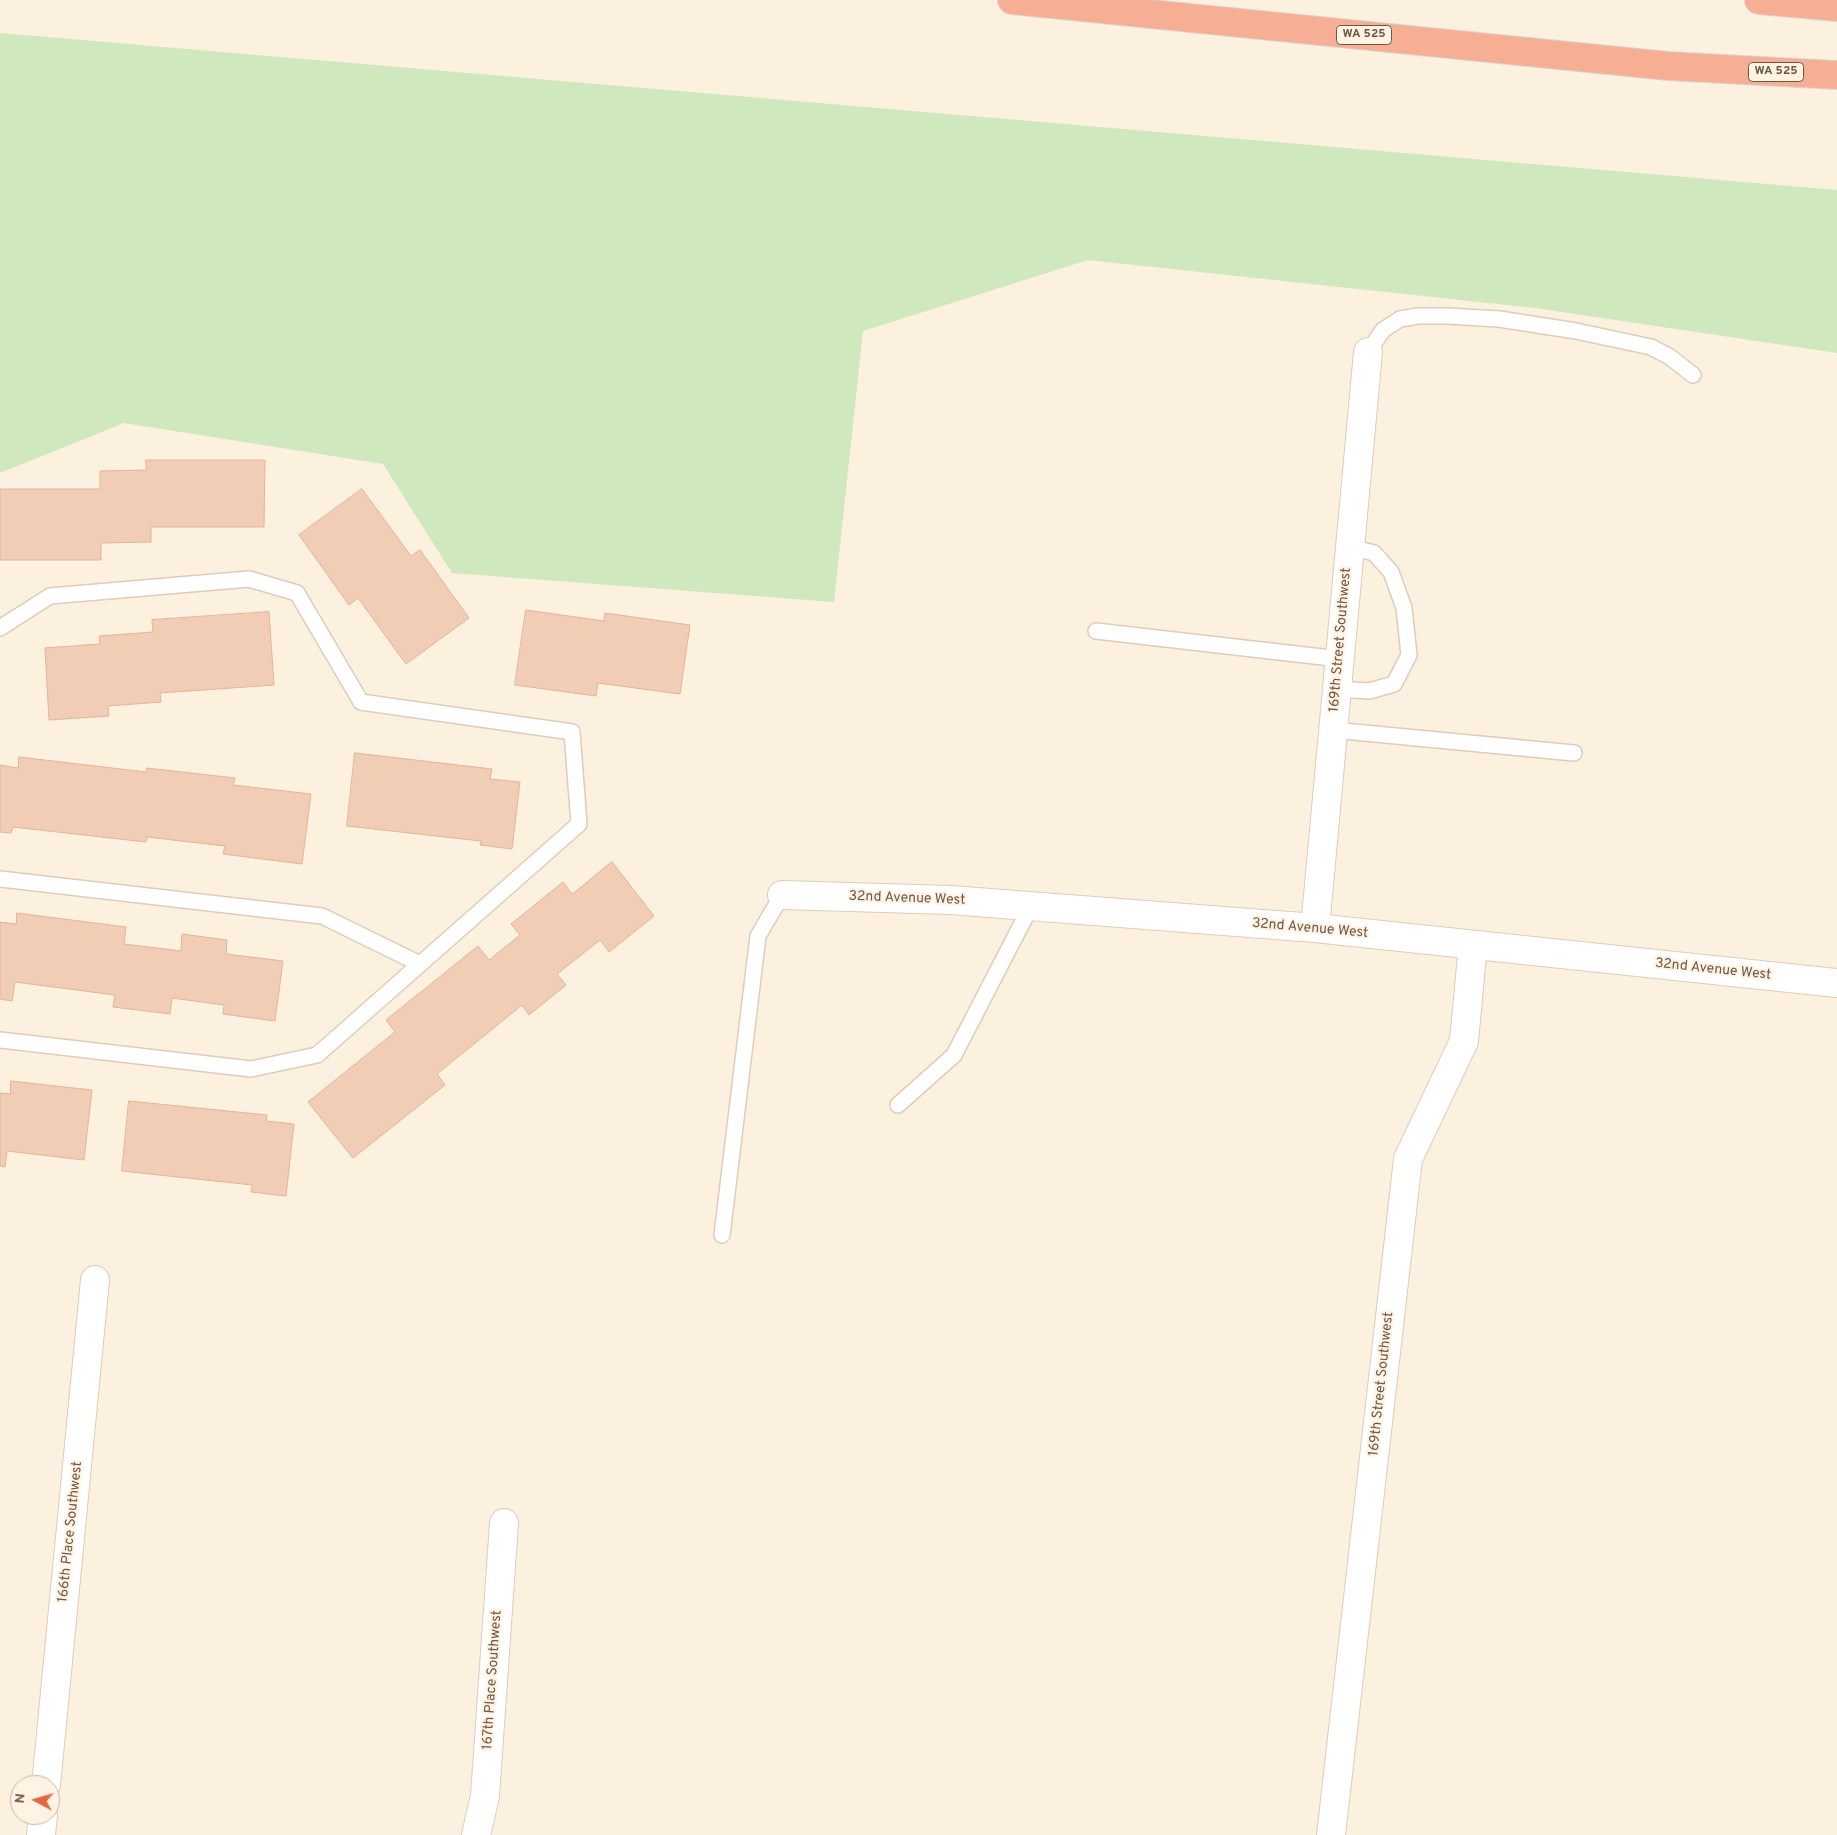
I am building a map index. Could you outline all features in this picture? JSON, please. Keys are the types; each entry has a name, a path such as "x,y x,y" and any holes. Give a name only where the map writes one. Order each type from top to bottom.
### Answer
{"highway":[{"name":"WA 525","path":"1012,0 1668,66 1837,75"},
{"path":"1759,0 1837,7"}],"street":[{"name":"169th Street Southwest","path":"1315,928 1368,352"},
{"name":"32nd Avenue West","path":"782,895 951,900 1315,928 1837,983"},
{"name":"169th Street Southwest","path":"1331,1835 1408,1158 1464,1040 1473,945"},
{"name":"166th Place Southwest","path":"47,1775 96,1280"},
{"name":"167th Place Southwest","path":"476,1835 485,1796 504,1523"}],"lane":[{"path":"1368,352 1383,330 1400,319 1418,316 1499,319 1576,331 1651,347 1670,357 1693,375"},
{"path":"1337,690 1369,691 1394,684 1409,654 1404,608 1391,572 1374,553 1350,547"},
{"path":"0,628 50,596 249,578 297,593 361,702 572,732 579,824 317,1054 251,1069 0,1040"},
{"path":"1096,630 1340,659"},
{"path":"1333,730 1574,753"},
{"path":"0,879 322,916 420,964"},
{"path":"722,1235 758,936 782,895"},
{"path":"898,1104 954,1056 1031,906"}],"green space":[{"path":"0,33 1837,190 1837,353 1535,308 1088,260 863,331 834,602 452,573 383,464 124,423 0,473"}],"building":[{"path":"146,460 265,460 264,527 151,527 151,542 101,543 101,560 0,560 0,489 100,489 100,471 146,470"},
{"path":"362,489 411,556 420,550 469,618 406,664 358,598 349,605 299,535"},
{"path":"526,610 604,621 605,613 690,625 680,694 598,683 596,696 515,685"},
{"path":"269,612 274,685 160,693 161,702 108,706 109,716 49,720 45,648 100,644 99,636 153,632 152,620"},
{"path":"355,753 492,769 490,779 520,782 512,849 480,845 481,841 347,826"},
{"path":"19,757 146,772 147,768 235,778 233,785 311,794 302,864 223,854 225,846 147,837 146,842 13,827 11,833 0,832 0,765 18,768"},
{"path":"612,862 654,916 609,952 600,940 557,974 566,985 529,1015 522,1005 437,1074 445,1085 353,1158 308,1102 395,1032 386,1020 478,946 489,960 520,935 511,924 563,882 572,894"},
{"path":"17,913 126,927 124,944 181,951 182,934 227,940 226,954 283,961 275,1021 223,1014 224,1005 172,998 170,1014 113,1007 115,995 15,982 12,1001 0,999 0,922 16,924"},
{"path":"11,1081 92,1090 84,1160 7,1151 5,1167 0,1166 0,1093 10,1094"},
{"path":"129,1101 267,1115 266,1121 294,1124 286,1196 251,1192 252,1185 122,1171"}]}
